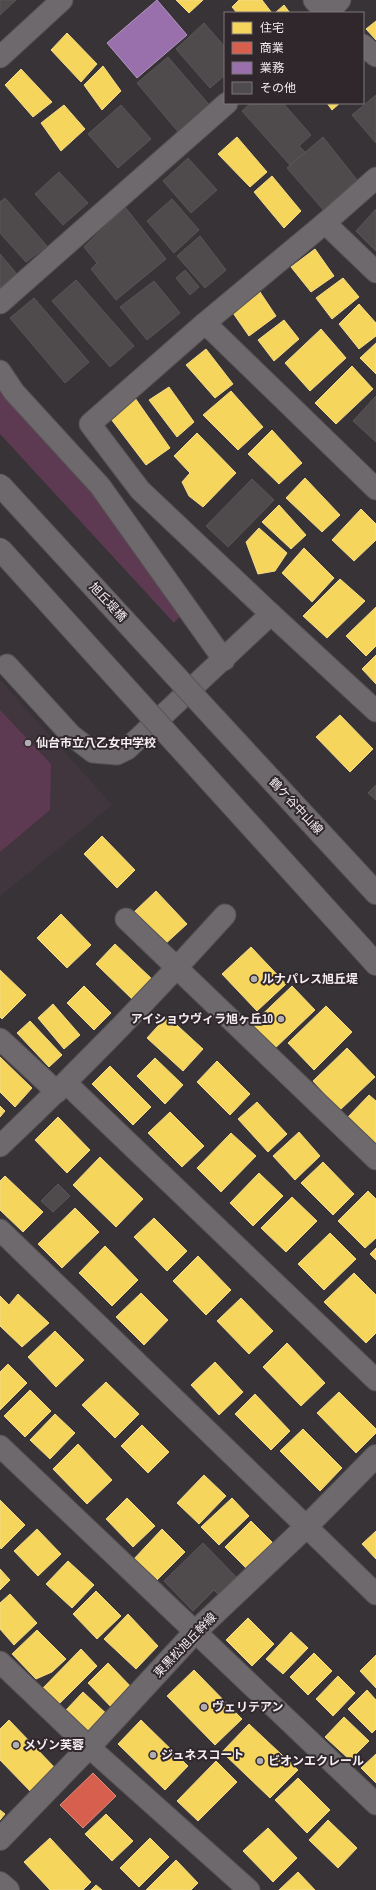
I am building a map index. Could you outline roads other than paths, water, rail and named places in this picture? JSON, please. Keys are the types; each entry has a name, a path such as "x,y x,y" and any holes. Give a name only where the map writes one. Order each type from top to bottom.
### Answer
{"street":[{"path":"0,57 62,0"},
{"path":"314,0 326,12"},
{"path":"328,12 340,0"},
{"path":"364,46 376,56"},
{"path":"0,302 226,104"},
{"path":"376,178 325,223 205,323 90,424 140,490 376,711"},
{"path":"325,223 376,272"},
{"path":"205,323 376,489"},
{"path":"0,370 14,392 100,486 224,660"},
{"name":"旭丘堤橋","path":"0,484 216,720"},
{"path":"0,549 376,964"},
{"path":"7,665 71,735 93,752 117,754 127,749 224,660 271,614"},
{"name":"鶴ケ谷中山線","path":"216,720 376,893"},
{"path":"0,1146 62,1087 177,969 225,916"},
{"path":"126,919 376,1159"},
{"path":"0,1039 62,1087 376,1380"},
{"path":"0,1230 376,1594"},
{"path":"0,1446 376,1804"},
{"name":"東黒松旭丘幹線","path":"0,1839 89,1747 196,1631 306,1527 376,1456"},
{"path":"0,1662 89,1747 249,1890"},
{"path":"0,1883 8,1890"}],"place":[{"name":"仙台市立八乙女中学校","path":"28,743"},
{"name":"ルナパレス旭丘堤","path":"254,979"},
{"name":"アイショウヴィラ旭ヶ丘10","path":"281,1019"},
{"name":"ヴェリテアン","path":"204,1707"},
{"name":"メゾン芙蓉","path":"16,1745"},
{"name":"ジュネスコート","path":"153,1755"},
{"name":"ビオンエクレール","path":"260,1761"}]}
